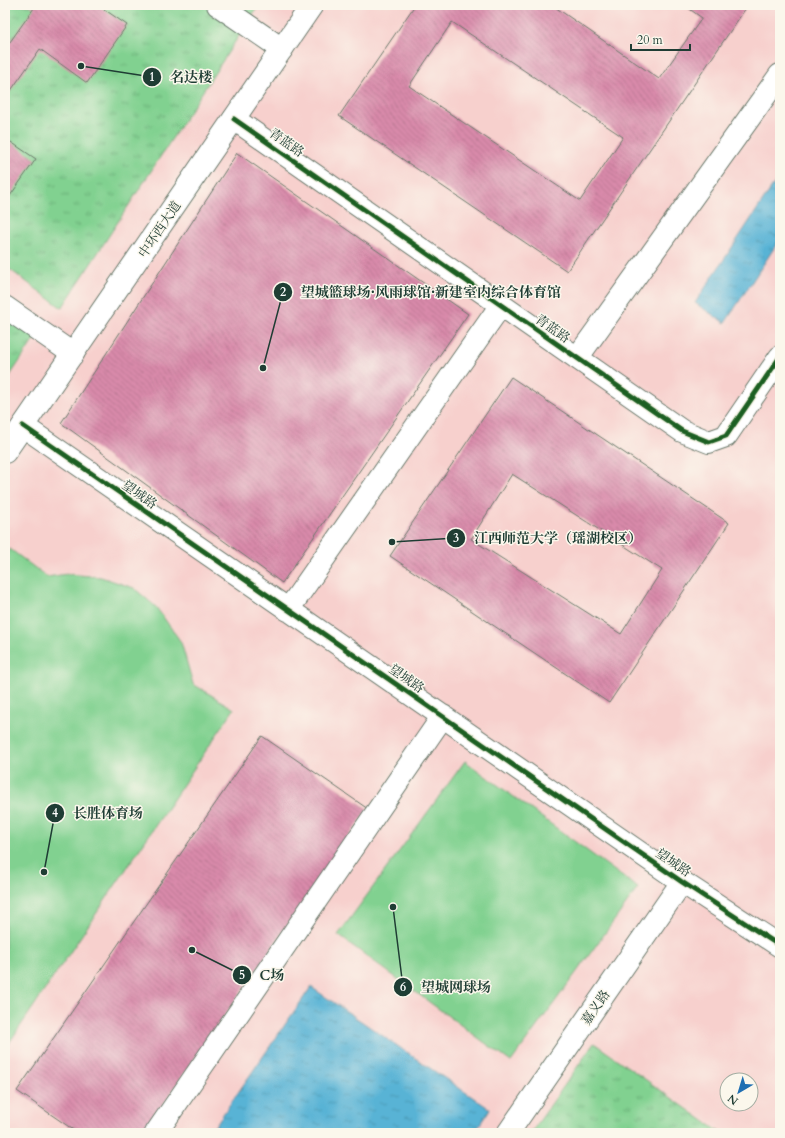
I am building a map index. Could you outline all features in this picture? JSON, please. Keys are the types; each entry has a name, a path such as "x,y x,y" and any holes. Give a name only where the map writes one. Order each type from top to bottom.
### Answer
{"street":[{"path":"218,5 282,49"},
{"name":"中环西大道","path":"5,452 312,5"},
{"name":"青蓝路","path":"577,358 780,74"},
{"name":"青蓝路","path":"234,119 682,431 709,442 726,436 780,356"},
{"path":"288,610 501,305"},
{"path":"5,307 73,354"},
{"name":"望城路","path":"23,426 682,882 780,946"},
{"path":"156,1133 443,716"},
{"name":"嘉义路","path":"508,1133 682,882"}],"shaded area":[{"path":"5,5 780,5 780,1133 5,1133"}],"green space":[{"path":"5,5 259,5 62,308 5,266"},
{"path":"5,307 40,331 5,383"},
{"path":"10,549 47,577 67,574 101,577 134,588 156,607 181,642 193,684 234,709 5,1049 5,557"},
{"path":"465,761 638,888 511,1062 338,935"},
{"path":"594,1043 721,1133 531,1133"}],"water":[{"path":"780,175 780,239 725,323 695,303"},
{"path":"311,987 490,1109 474,1133 210,1133"}],"building":[{"path":"30,5 98,5 127,25 87,83 40,49 5,99 5,49 34,8"},
{"path":"415,5 552,5 659,79 702,18 684,5 748,5 567,271 339,116","holes":["452,22 623,137 580,201 409,86"]},
{"path":"5,138 36,159 5,203"},
{"path":"237,153 468,314 282,583 61,423"},
{"path":"511,377 729,523 609,703 390,556","holes":["512,474 662,570 621,634 471,539"]},
{"path":"262,736 368,809 143,1133 78,1133 17,1091"}],"cycle path":[{"path":"234,119 682,431 709,442 726,436 780,357"},
{"path":"23,426 682,882 780,946"}],"place":[{"name":"名达楼","path":"81,66"},
{"name":"望城篮球场·风雨球馆·新建室内综合体育馆","path":"263,368"},
{"name":"江西师范大学（瑶湖校区）","path":"392,542"},
{"name":"长胜体育场","path":"44,872"},
{"name":"望城网球场","path":"393,907"},
{"name":"C场","path":"192,950"}]}
